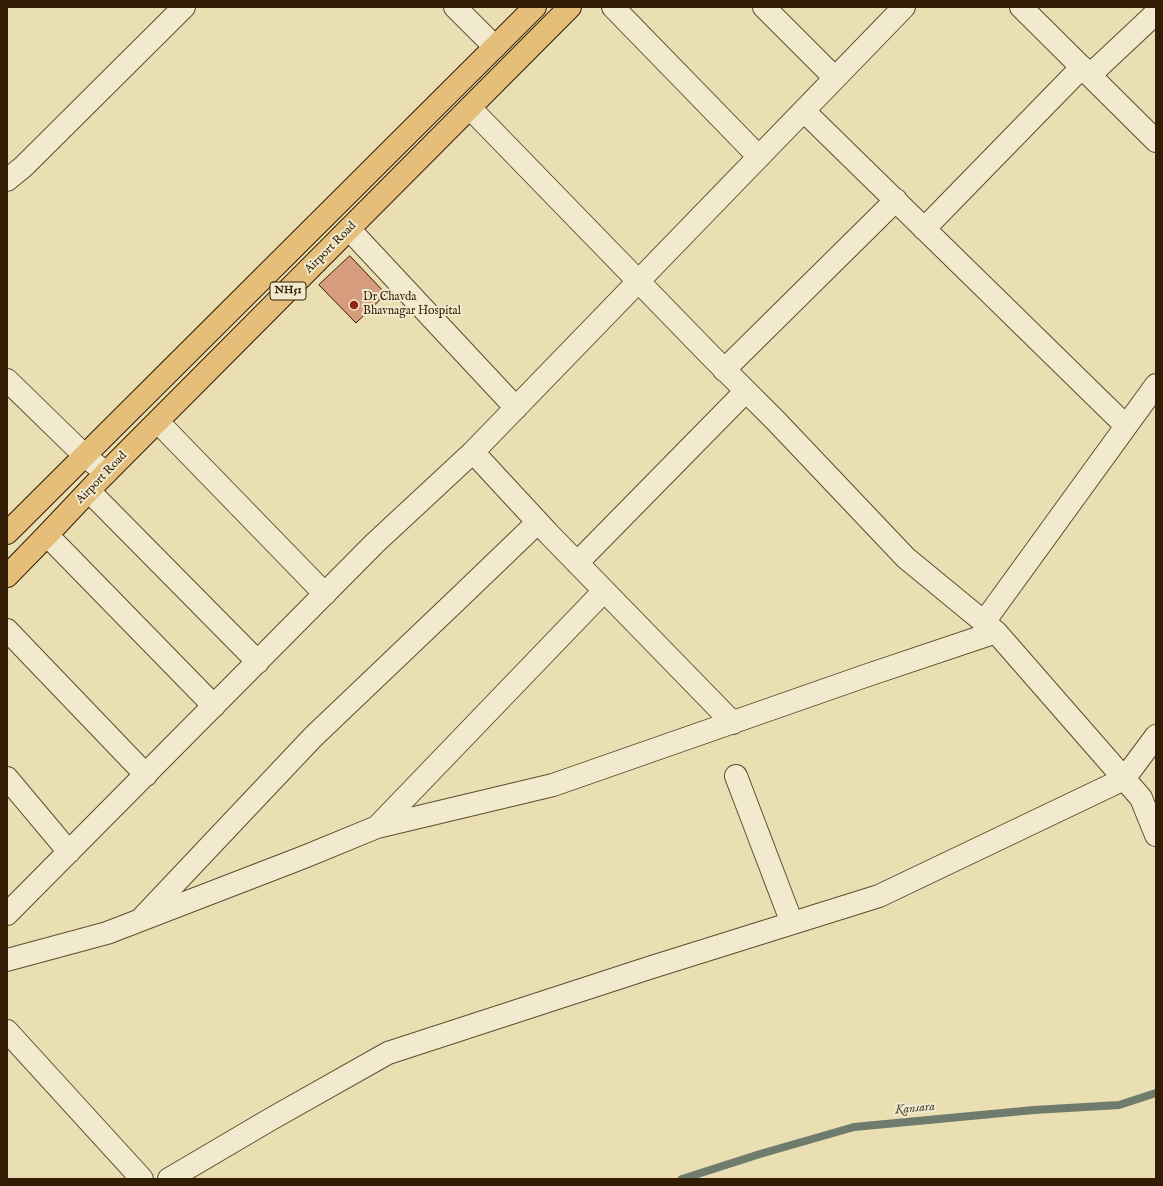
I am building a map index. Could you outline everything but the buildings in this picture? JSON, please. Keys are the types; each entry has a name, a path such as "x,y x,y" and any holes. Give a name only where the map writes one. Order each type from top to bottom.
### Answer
{"highway":[{"name":"NH51","path":"7,533 535,7"},
{"name":"Airport Road","path":"7,576 106,473 570,7"}],"street":[{"path":"7,180 24,167 184,7"},
{"path":"455,7 495,47"},
{"path":"613,7 759,157"},
{"path":"764,7 835,78"},
{"path":"7,914 375,543 473,452 904,7"},
{"path":"1023,8 1156,141"},
{"path":"924,229 1086,71 1156,13"},
{"path":"470,108 746,391 906,558 990,627 1141,798 1156,835"},
{"path":"804,111 1126,426"},
{"path":"724,370 896,200"},
{"path":"349,230 516,408"},
{"path":"7,380 85,456 106,473"},
{"path":"7,960 107,933 304,857 377,827 553,785 868,675 990,627 1126,426 1156,385"},
{"path":"577,563 746,391"},
{"path":"158,422 325,594"},
{"path":"473,452 577,563 733,723"},
{"path":"89,491 258,662"},
{"path":"140,920 313,736 538,522"},
{"path":"48,535 214,706"},
{"path":"377,827 604,591"},
{"path":"7,630 146,775"},
{"path":"170,1179 271,1119 388,1053 652,967 879,896 1124,779 1156,736"},
{"path":"736,776 792,923"},
{"path":"7,778 69,852"},
{"path":"7,1031 142,1179"}],"waterway":[{"name":"Kansara","path":"682,1179 760,1154 854,1127 1034,1110 1119,1105 1156,1093"}],"place":[{"name":"Dr Chavda Bhavnagar Hospital","path":"354,305"}]}
